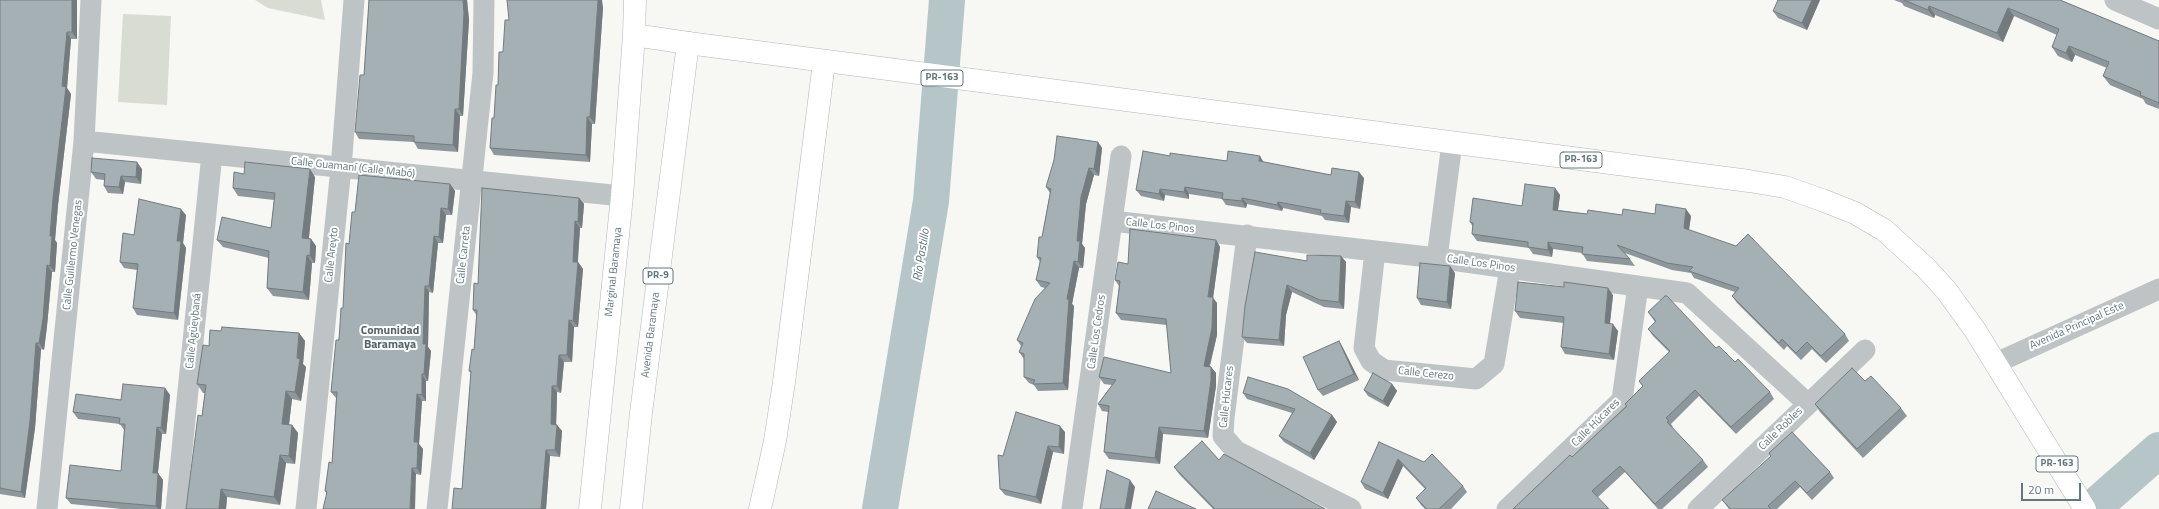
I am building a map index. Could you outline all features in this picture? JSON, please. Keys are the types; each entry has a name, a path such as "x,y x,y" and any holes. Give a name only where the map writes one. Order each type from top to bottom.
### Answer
{"main road":[{"name":"Marginal Baramaya","path":"590,509 622,196 634,35 635,0"},
{"name":"PR-163","path":"634,35 854,66 1749,181 1785,187 1855,213 1884,230 1926,268 1955,301 1996,363 2085,509"},
{"name":"Avenida Baramaya","path":"631,509 641,414 688,43"},
{"path":"760,509 775,441 784,382 824,62"}],"street":[{"name":"Calle Guillermo Venegas","path":"48,509 84,141 91,0"},
{"name":"Calle Areyto","path":"306,509 341,168 354,0"},
{"name":"Calle Carreta","path":"437,509 483,73 484,0"},
{"path":"2115,0 2159,19"},
{"name":"Calle Guamaní (Calle Mabó)","path":"84,141 622,196"},
{"path":"1437,258 1452,143"},
{"name":"Calle Agüeybaná","path":"176,509 212,154"},
{"name":"Calle Los Cedros","path":"1072,509 1121,156"},
{"name":"Calle Los Pinos","path":"1112,221 1247,235 1437,258 1687,293 1808,404"},
{"name":"Calle Húcares","path":"1247,235 1223,436 1236,451 1351,509"},
{"name":"Calle Cerezo","path":"1375,251 1364,348 1371,361 1384,370 1476,379 1494,364 1510,268"},
{"name":"Calle Húcares","path":"1507,509 1622,400 1638,286"},
{"name":"Avenida Principal Este","path":"1996,363 2159,289"},
{"name":"Calle Robles","path":"1698,509 1865,350"}],"shaded area":[{"path":"255,0 321,0 325,20 268,8"},
{"path":"123,14 171,16 167,105 118,102"}],"building":[{"path":"0,0 72,0 72,32 67,32 62,86 66,87 53,198 50,236 52,236 50,266 47,265 43,319 39,343 36,343 30,421 21,492 0,488"},
{"path":"369,0 463,0 464,13 459,109 455,109 453,145 414,142 414,136 355,132 360,75 364,75"},
{"path":"507,0 598,0 590,117 587,117 586,155 490,148 496,85 498,85 499,52 503,52 505,20 509,20"},
{"path":"1778,0 1812,0 1802,23 1773,11"},
{"path":"1904,0 2060,0 2159,41 2159,103 2140,95 2141,92 2103,76 2109,62 2069,46 2066,53 2052,47 2059,29 2008,8 1997,33 1929,6 1928,10"},
{"path":"1057,136 1098,142 1094,169 1089,168 1081,197 1077,241 1080,241 1078,262 1074,261 1067,299 1069,300 1063,383 1033,384 1035,380 1024,377 1024,354 1019,352 1023,343 1017,340 1035,299 1050,283 1036,280 1041,258 1037,257 1039,237 1042,237 1051,189 1046,187 1054,160"},
{"path":"1143,151 1170,156 1170,153 1227,161 1228,151 1260,156 1259,161 1331,175 1332,168 1359,172 1355,202 1346,201 1344,216 1320,213 1321,210 1278,202 1277,205 1242,198 1242,201 1222,199 1223,193 1185,187 1184,192 1160,189 1159,194 1136,190"},
{"path":"92,158 137,162 136,177 121,176 119,187 104,186 105,174 91,172"},
{"path":"245,162 310,169 302,238 311,239 310,256 307,255 303,292 267,288 269,251 217,240 222,217 271,228 275,193 233,188 234,172 244,174"},
{"path":"359,175 450,184 448,209 441,208 439,237 434,236 429,286 425,286 423,344 426,344 424,374 422,374 422,395 417,394 414,442 418,442 417,468 412,468 410,509 323,509 327,492 325,491 329,462 332,463 337,392 331,392 336,340 339,340 341,308 343,308 346,243 349,244 352,212 355,212"},
{"path":"1525,184 1555,188 1553,210 1587,214 1588,210 1622,215 1623,209 1655,214 1656,204 1686,209 1684,228 1736,246 1748,234 1845,334 1821,356 1807,342 1796,353 1782,339 1779,343 1732,296 1739,288 1689,271 1693,267 1667,263 1617,245 1630,259 1582,254 1583,247 1548,242 1548,250 1528,247 1528,242 1472,234 1473,223 1470,222 1473,198 1522,206"},
{"path":"482,188 579,198 578,222 575,221 573,262 578,262 573,321 569,320 567,355 559,355 557,386 552,386 551,424 557,425 555,450 546,450 541,509 452,509 454,488 462,489 471,371 469,371 472,349 474,350 477,310 473,310 474,283 478,284"},
{"path":"139,199 181,209 177,241 181,241 174,313 133,308 138,264 120,262 123,233 134,235"},
{"path":"1130,229 1216,240 1208,297 1213,297 1212,328 1204,366 1211,367 1211,380 1204,431 1159,427 1155,458 1104,452 1109,406 1098,404 1116,380 1099,377 1104,357 1171,373 1166,319 1116,313 1120,281 1115,280 1118,262 1128,264"},
{"path":"1255,252 1307,261 1307,255 1341,256 1339,302 1320,300 1287,285 1282,309 1279,340 1242,337 1245,306"},
{"path":"1420,263 1450,266 1447,302 1417,298"},
{"path":"1518,282 1564,287 1564,282 1608,288 1605,323 1613,324 1609,354 1561,347 1564,317 1515,311"},
{"path":"1665,296 1667,296 1716,348 1719,346 1735,362 1738,359 1770,392 1731,427 1695,390 1666,418 1669,421 1667,422 1703,460 1655,504 1620,466 1592,491 1609,509 1513,509 1570,455 1572,457 1627,406 1625,404 1643,386 1639,381 1670,351 1648,329 1656,321 1648,312"},
{"path":"222,327 299,333 297,358 300,359 295,392 286,391 282,424 292,425 289,456 280,455 274,497 221,489 219,509 186,509 198,415 202,416 206,385 197,384 203,345 209,346 210,330 221,331"},
{"path":"1339,341 1354,374 1318,390 1303,357"},
{"path":"1852,368 1865,381 1871,376 1901,408 1857,449 1815,404"},
{"path":"1373,373 1392,384 1383,401 1364,390"},
{"path":"1248,377 1288,389 1332,415 1310,453 1279,436 1295,409 1243,393"},
{"path":"123,384 165,388 161,428 157,427 153,473 158,473 156,506 66,498 70,465 121,471 125,424 119,424 120,418 73,412 76,394 121,400"},
{"path":"1016,412 1060,426 1059,447 1048,446 1036,497 1000,489 998,455 1003,456"},
{"path":"1792,432 1830,472 1807,493 1795,481 1768,506 1771,509 1731,509 1722,500 1771,456 1769,453"},
{"path":"1202,441 1219,460 1224,454 1325,509 1215,509 1174,467"},
{"path":"1379,442 1424,462 1432,454 1463,486 1439,509 1427,509 1416,498 1426,488 1398,459 1383,493 1361,482"},
{"path":"1107,470 1130,480 1125,509 1100,509"},
{"path":"1156,491 1196,509 1148,509"}],"waterway":[{"name":"Río Pastillo","path":"880,509 931,201 947,0"},
{"path":"2092,509 2159,450"}],"district":[{"name":"Comunidad Baramaya","path":"390,338"}]}
